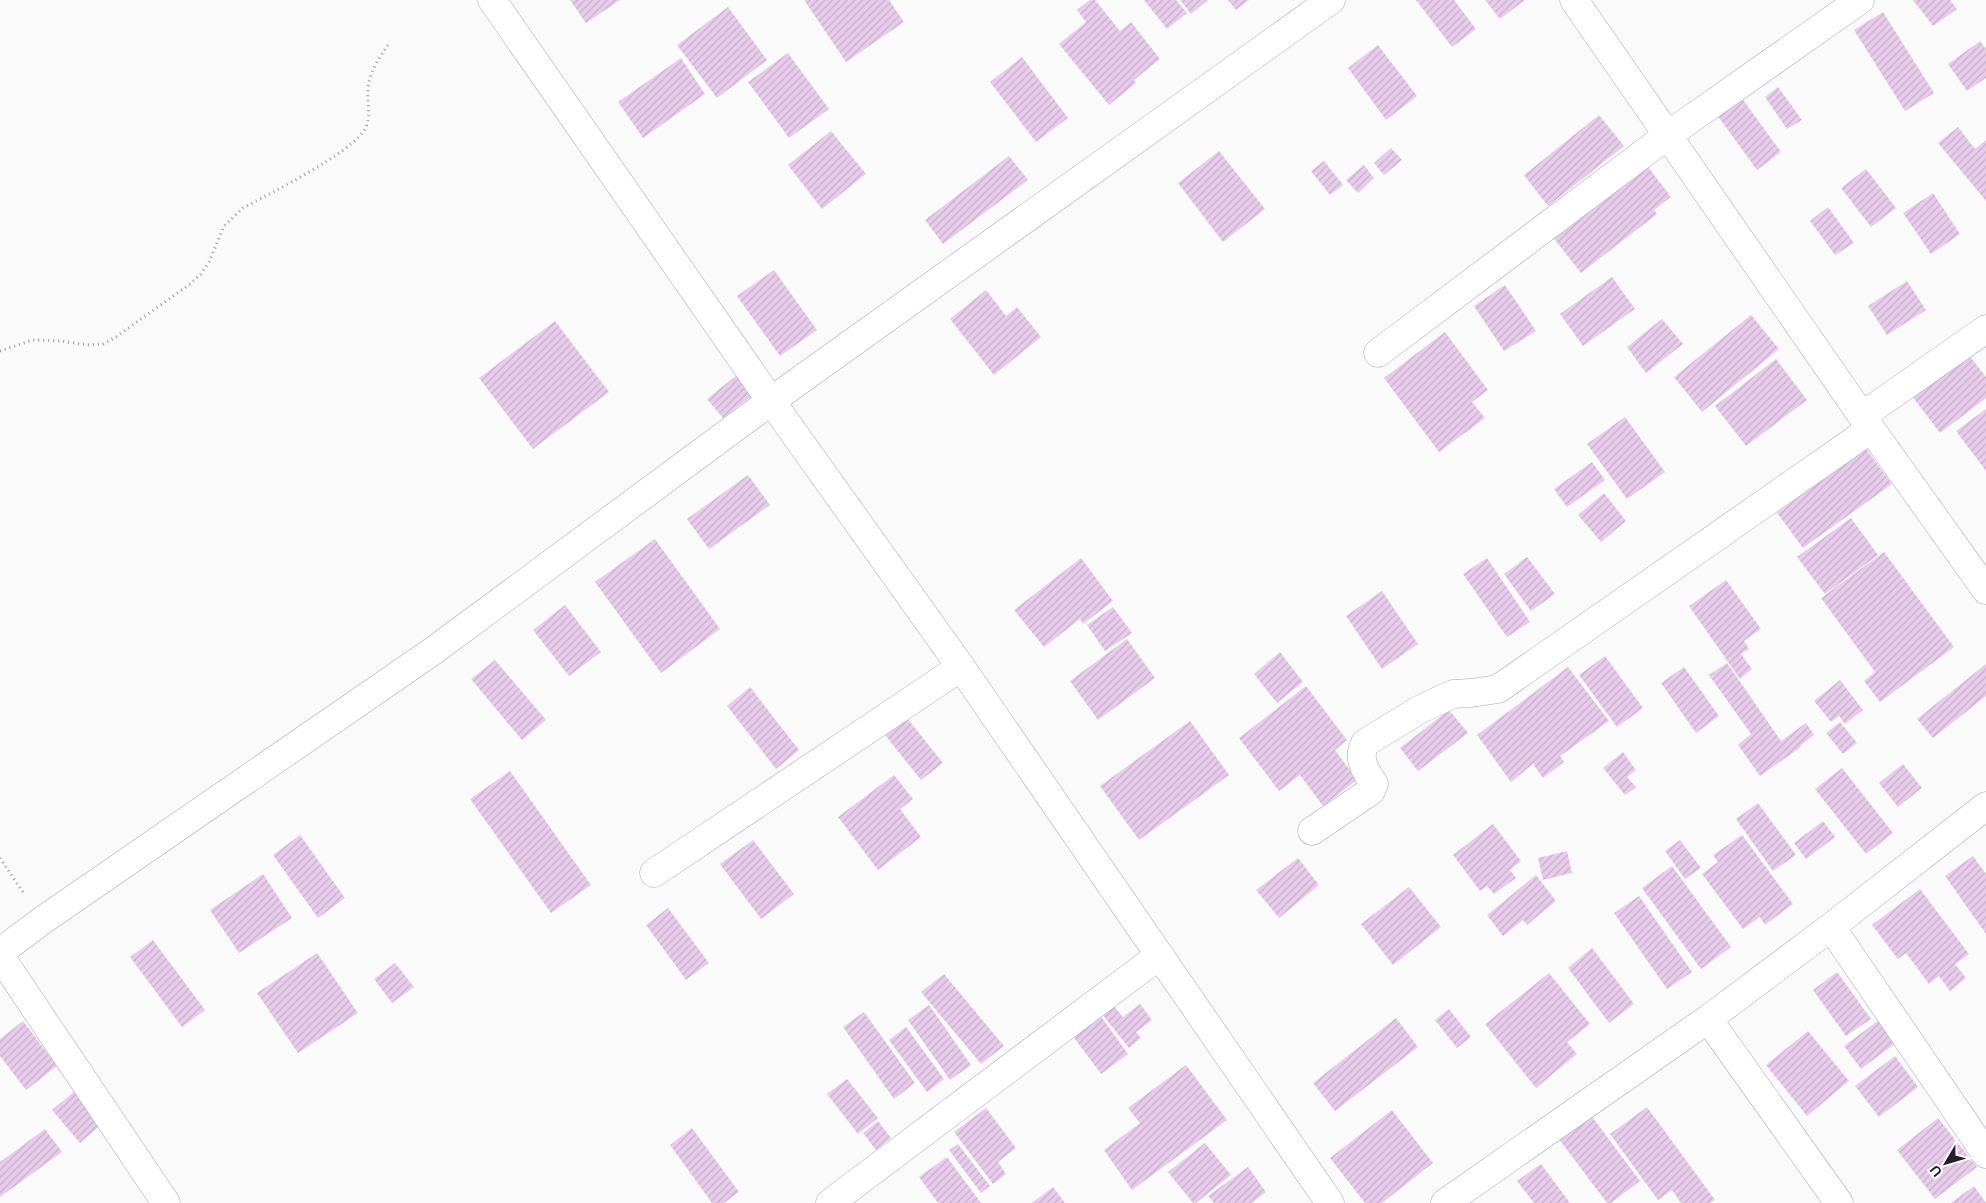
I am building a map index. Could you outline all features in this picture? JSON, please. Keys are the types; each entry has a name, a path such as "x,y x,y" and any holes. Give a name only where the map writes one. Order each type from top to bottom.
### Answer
{"street":[{"path":"492,0 771,401 960,667 1330,1203"},
{"path":"0,952 43,920 432,651 771,401 1331,0"},
{"path":"1574,0 1986,590"},
{"path":"1378,353 1668,135 1860,0"},
{"path":"1312,831 1374,788 1374,784 1363,766 1361,752 1365,743 1418,710 1453,694 1498,689 1867,422 1986,329"},
{"path":"654,873 960,667"},
{"path":"1445,1203 1708,1019 1986,806"},
{"path":"1830,927 1986,1154"},
{"path":"830,1203 1160,955"},
{"path":"0,956 166,1203"},
{"path":"1708,1019 1839,1203"}],"path":[{"path":"0,351 33,340 61,340 88,345 103,344 116,337 190,284 209,262 224,226 232,217 243,208 334,156 360,138 369,119 368,90 370,77 374,66 390,42"},
{"path":"0,858 43,920"}],"building":[{"path":"570,0 620,0 586,23"},
{"path":"804,0 889,0 904,22 846,62"},
{"path":"1090,0 1095,0 1120,31 1131,22 1160,59 1134,80 1136,83 1109,105 1059,44 1086,22 1077,10"},
{"path":"1144,0 1176,0 1187,13 1167,29"},
{"path":"1180,0 1208,0 1191,14"},
{"path":"1228,0 1249,0 1236,10"},
{"path":"1416,0 1454,0 1476,29 1452,47"},
{"path":"1485,0 1525,0 1500,19"},
{"path":"1913,0 1950,0 1957,9 1933,26"},
{"path":"728,7 767,60 717,98 677,45"},
{"path":"1883,12 1934,93 1905,111 1854,30"},
{"path":"1980,41 1986,49 1986,78 1967,91 1948,64"},
{"path":"1378,45 1417,96 1386,120 1348,68"},
{"path":"788,53 829,109 789,138 748,82"},
{"path":"1022,57 1068,118 1036,142 990,82"},
{"path":"681,58 705,94 643,138 618,102"},
{"path":"1778,87 1802,120 1787,129 1765,97"},
{"path":"1741,97 1781,152 1757,170 1717,115"},
{"path":"1599,115 1624,146 1548,206 1524,175"},
{"path":"1958,127 1975,149 1986,140 1986,201 1938,143"},
{"path":"831,131 866,174 822,209 788,165"},
{"path":"1391,148 1402,160 1384,175 1374,163"},
{"path":"1219,151 1265,209 1223,242 1178,183"},
{"path":"1009,156 1028,180 943,244 925,220"},
{"path":"1642,159 1671,197 1654,210 1657,214 1581,273 1548,231"},
{"path":"1324,161 1343,185 1330,195 1311,171"},
{"path":"1364,165 1374,178 1358,193 1346,180"},
{"path":"1866,169 1896,208 1871,227 1841,188"},
{"path":"1933,193 1960,234 1931,254 1903,213"},
{"path":"1828,207 1854,243 1835,255 1810,221"},
{"path":"774,270 817,330 780,356 737,296"},
{"path":"1612,277 1635,309 1583,346 1560,314"},
{"path":"1907,281 1926,310 1887,335 1868,306"},
{"path":"1505,285 1536,331 1504,351 1474,306"},
{"path":"986,290 1006,316 1017,307 1041,337 994,375 950,319"},
{"path":"1751,315 1779,349 1702,412 1674,377"},
{"path":"1662,319 1683,344 1646,373 1627,347"},
{"path":"555,321 609,392 533,449 479,378"},
{"path":"1445,332 1488,390 1472,402 1485,418 1439,452 1384,378"},
{"path":"1968,354 1986,377 1986,398 1940,433 1912,396"},
{"path":"1776,359 1807,400 1746,446 1715,406"},
{"path":"737,375 753,395 723,418 707,399"},
{"path":"1986,409 1986,471 1956,431"},
{"path":"1625,417 1665,472 1627,499 1587,444"},
{"path":"1865,448 1892,484 1803,548 1777,513"},
{"path":"1592,462 1605,480 1567,507 1554,489"},
{"path":"748,475 770,505 709,549 687,519"},
{"path":"1604,493 1626,521 1601,542 1578,515"},
{"path":"1851,518 1878,555 1825,594 1797,557"},
{"path":"655,539 720,629 661,673 595,582"},
{"path":"1884,552 1954,647 1880,702 1864,681 1875,672 1821,598"},
{"path":"1527,557 1555,594 1531,611 1504,574"},
{"path":"1081,558 1113,601 1083,624 1080,619 1044,647 1014,610"},
{"path":"1487,558 1530,622 1507,637 1463,574"},
{"path":"1726,580 1761,629 1744,641 1749,649 1741,654 1752,669 1740,679 1689,606"},
{"path":"1382,591 1418,644 1382,669 1346,616"},
{"path":"565,605 601,652 569,676 533,630"},
{"path":"1113,607 1132,633 1105,651 1087,625"},
{"path":"1127,639 1155,678 1098,720 1070,681"},
{"path":"1280,652 1303,682 1277,703 1254,674"},
{"path":"1605,656 1643,708 1617,727 1579,675"},
{"path":"495,660 546,720 522,740 471,679"},
{"path":"1727,663 1781,741 1806,723 1814,735 1801,747 1760,776 1738,745 1751,734 1709,675"},
{"path":"1986,664 1986,696 1933,738 1917,719"},
{"path":"1568,667 1609,721 1560,756 1564,762 1543,778 1533,764 1511,782 1477,735"},
{"path":"1684,667 1719,716 1696,733 1661,683"},
{"path":"1840,680 1863,710 1845,724 1839,716 1831,722 1814,701"},
{"path":"1306,686 1347,740 1335,750 1357,780 1323,806 1300,775 1279,791 1239,738"},
{"path":"750,687 799,750 776,769 727,706"},
{"path":"1449,710 1468,733 1418,771 1400,748"},
{"path":"907,718 943,763 921,780 885,735"},
{"path":"1190,721 1229,775 1139,840 1100,786"},
{"path":"1840,722 1857,743 1843,754 1826,733"},
{"path":"1623,752 1636,770 1627,777 1636,787 1625,795 1603,768"},
{"path":"1903,764 1922,788 1898,807 1879,783"},
{"path":"1842,768 1893,833 1866,854 1815,789"},
{"path":"510,771 591,885 551,913 470,799"},
{"path":"894,775 913,799 900,809 921,837 878,870 838,817"},
{"path":"1758,803 1796,855 1773,871 1736,819"},
{"path":"1823,821 1835,837 1806,859 1794,843"},
{"path":"1493,824 1521,861 1510,870 1516,878 1494,894 1487,886 1480,891 1453,855"},
{"path":"300,835 345,898 318,918 273,855"},
{"path":"1742,835 1793,904 1765,925 1760,917 1743,929 1702,874 1718,862 1713,855"},
{"path":"753,840 794,894 761,919 720,864"},
{"path":"1680,840 1701,868 1685,879 1665,851"},
{"path":"1567,851 1572,873 1543,880 1538,858"},
{"path":"1973,856 1986,874 1986,934 1945,876"},
{"path":"1298,858 1319,885 1279,918 1256,890"},
{"path":"1672,866 1731,947 1701,969 1642,888"},
{"path":"263,874 292,918 239,953 210,910"},
{"path":"1536,875 1556,901 1527,925 1523,920 1503,936 1487,915"},
{"path":"1409,887 1441,927 1393,965 1361,924"},
{"path":"1920,889 1969,954 1955,964 1966,978 1950,991 1939,976 1929,984 1906,953 1898,959 1872,925"},
{"path":"1639,896 1692,972 1667,989 1614,913"},
{"path":"668,908 709,963 686,980 646,925"},
{"path":"153,940 205,1010 182,1027 130,957"},
{"path":"1592,948 1634,1004 1609,1023 1568,968"},
{"path":"317,953 358,1013 298,1053 257,993"},
{"path":"395,963 414,987 392,1003 374,979"},
{"path":"1837,972 1871,1019 1846,1036 1813,990"},
{"path":"1549,973 1590,1024 1567,1042 1577,1054 1536,1088 1485,1024"},
{"path":"944,974 1004,1046 981,1064 921,992"},
{"path":"1140,1004 1152,1020 1136,1032 1141,1038 1129,1048 1102,1014 1113,1005 1123,1017"},
{"path":"929,1005 971,1065 950,1080 908,1020"},
{"path":"1449,1009 1471,1037 1457,1048 1435,1020"},
{"path":"864,1012 915,1083 894,1099 843,1027"},
{"path":"1100,1015 1128,1054 1101,1074 1072,1035"},
{"path":"1396,1018 1418,1047 1335,1111 1313,1083"},
{"path":"1879,1020 1896,1043 1861,1069 1844,1046"},
{"path":"23,1021 57,1066 26,1090 0,1056 0,1039"},
{"path":"906,1027 944,1079 927,1092 889,1040"},
{"path":"1808,1031 1849,1081 1807,1116 1766,1065"},
{"path":"1895,1056 1918,1087 1879,1117 1855,1086"},
{"path":"1186,1065 1227,1120 1132,1190 1104,1150 1140,1123 1128,1108"},
{"path":"847,1079 878,1118 858,1134 827,1094"},
{"path":"75,1091 103,1123 80,1143 52,1110"},
{"path":"1647,1107 1715,1200 1710,1203 1681,1203 1672,1190 1658,1200 1610,1134"},
{"path":"986,1108 1016,1148 998,1162 1006,1174 993,1184 954,1132"},
{"path":"1392,1110 1433,1163 1382,1203 1365,1203 1330,1158"},
{"path":"1590,1114 1640,1181 1611,1203 1607,1203 1558,1138"},
{"path":"1938,1118 1977,1167 1935,1199 1897,1150"},
{"path":"878,1121 891,1138 876,1150 863,1133"},
{"path":"692,1128 739,1192 724,1203 712,1203 670,1145"},
{"path":"45,1129 62,1152 0,1197 0,1162"},
{"path":"1205,1143 1231,1175 1196,1203 1193,1203 1168,1172"},
{"path":"958,1144 990,1186 981,1193 949,1150"},
{"path":"947,1157 981,1203 938,1203 919,1177"},
{"path":"1541,1164 1570,1203 1534,1203 1517,1181"},
{"path":"1248,1167 1266,1192 1252,1203 1214,1203 1208,1196"},
{"path":"1974,1186 1986,1203 1951,1203"},
{"path":"1053,1187 1065,1203 1032,1203"}]}
